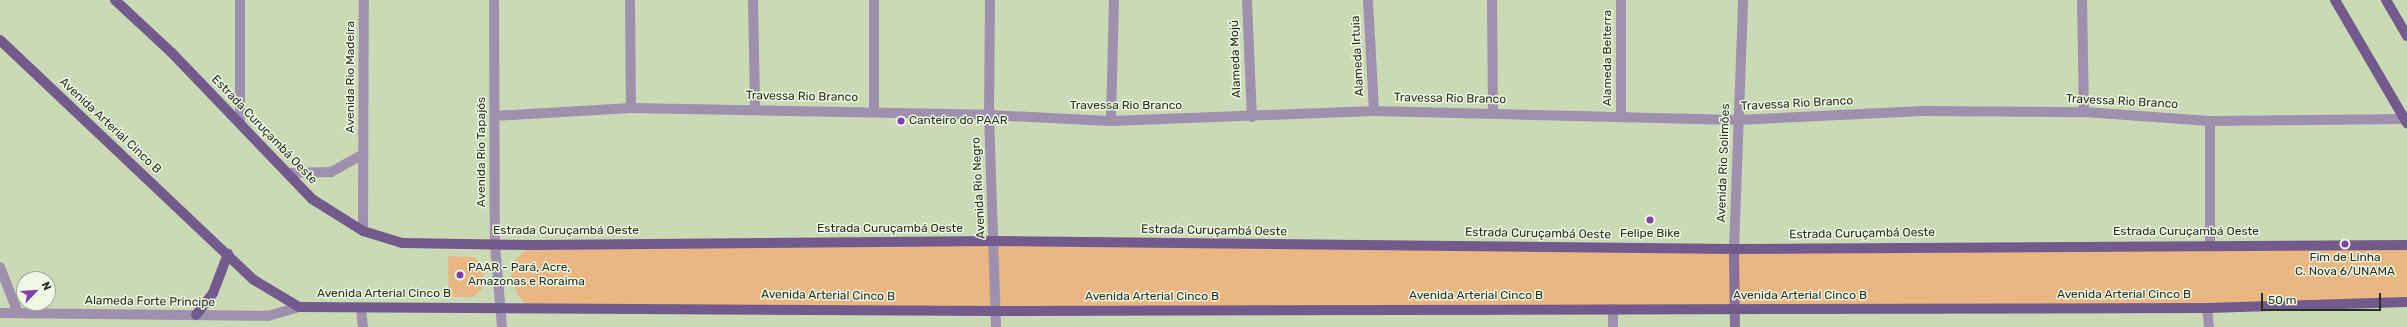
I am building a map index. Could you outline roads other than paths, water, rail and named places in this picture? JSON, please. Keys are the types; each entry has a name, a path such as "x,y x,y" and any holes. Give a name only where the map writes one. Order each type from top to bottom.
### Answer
{"main road":[{"path":"2335,0 2406,121"},
{"path":"2386,0 2407,36"},
{"name":"Estrada Curuçambá Oeste","path":"117,1 172,52 312,199 363,231 402,243 495,245 995,242 1734,249 2210,244 2407,245"},
{"name":"Avenida Arterial Cinco B","path":"0,40 254,280 300,307 361,308 501,306 996,311 2207,308 2407,302"},
{"name":"Avenida Rio Solimões","path":"1734,249 1735,327"},
{"path":"196,315 213,293 228,254"}],"street":[{"path":"240,0 240,123"},
{"name":"Avenida Rio Madeira","path":"363,231 364,0"},
{"name":"Avenida Rio Tapajós","path":"494,0 495,245 502,327"},
{"path":"630,0 631,108"},
{"path":"753,0 755,109"},
{"path":"874,0 874,112"},
{"name":"Avenida Rio Negro","path":"990,0 989,115 995,242 996,327"},
{"path":"1111,121 1114,0"},
{"name":"Alameda Mojú","path":"1247,0 1252,117"},
{"name":"Alameda Irtuia","path":"1368,0 1374,111"},
{"path":"1492,0 1493,112"},
{"name":"Alameda Belterra","path":"1621,0 1621,116"},
{"name":"Avenida Rio Solimões","path":"1734,249 1743,0"},
{"path":"2082,0 2084,112"},
{"name":"Travessa Rio Branco","path":"495,116 631,108 755,109 989,115 1111,121 1252,117 1374,111 1493,112 1738,120 1922,111 2084,112 2210,121 2406,121"},
{"path":"2210,121 2210,244"},
{"path":"288,173 331,172 363,154"},
{"path":"0,267 18,313"},
{"name":"Alameda Forte Principe","path":"0,313 268,316 300,307"},
{"path":"361,308 363,327"},
{"path":"2207,308 2209,327"},
{"path":"1613,309 1613,327"}],"place":[{"name":"Canteiro do PAAR","path":"901,121"},
{"name":"Felipe Bike","path":"1650,220"},
{"name":"Fim de Linha C. Nova 6/UNAMA","path":"2345,244"},
{"name":"PAAR - Pará, Acre, Amazonas e Roraima","path":"460,275"}]}
